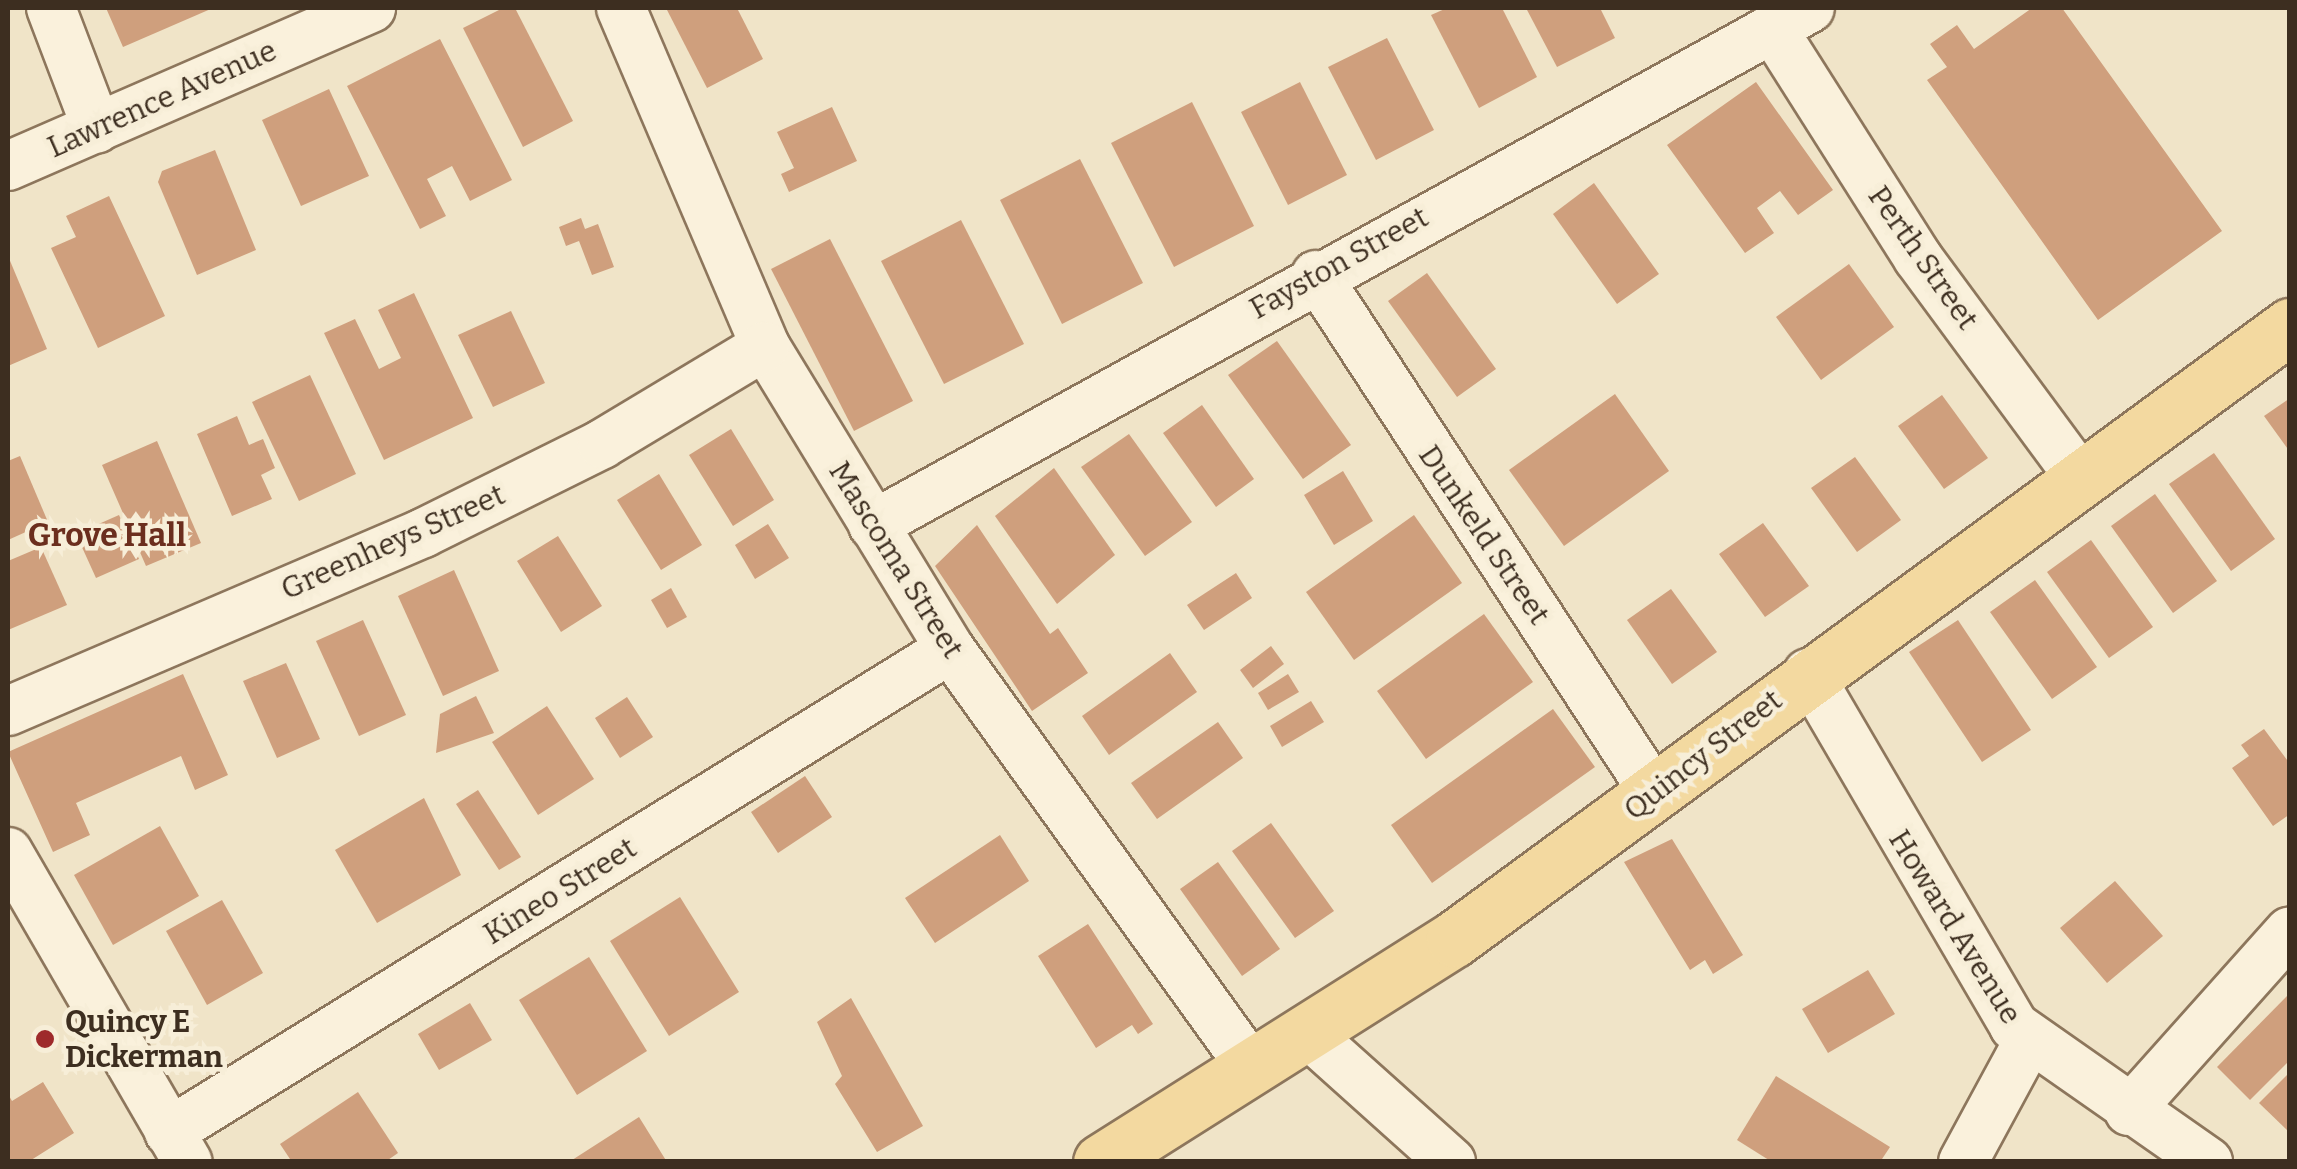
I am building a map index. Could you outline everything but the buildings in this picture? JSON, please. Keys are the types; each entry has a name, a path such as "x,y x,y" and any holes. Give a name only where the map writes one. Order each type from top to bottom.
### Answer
{"main road":[{"name":"Quincy Street","path":"1101,1162 1306,1032 1655,794 1808,673 2083,482 2290,326"}],"street":[{"path":"50,8 98,128"},
{"name":"Lawrence Avenue","path":"8,166 371,8"},
{"name":"Mascoma Street","path":"620,8 731,249 765,346 950,649 1251,1067"},
{"name":"Fayston Street","path":"873,525 1316,274 1791,18"},
{"name":"Perth Street","path":"1791,18 1918,258 2083,482"},
{"name":"Dunkeld Street","path":"1316,274 1655,794"},
{"name":"Greenheys Street","path":"8,712 423,534 602,444 765,346"},
{"name":"Kineo Street","path":"178,1147 950,649"},
{"name":"Howard Avenue","path":"1808,673 2028,1042 2208,1162"},
{"path":"8,852 178,1147"},
{"path":"2130,1111 2290,931"},
{"path":"1306,1032 1451,1162"},
{"path":"1963,1162 2028,1042"}],"place":[{"name":"Quincy E Dickerman","path":"45,1039"}],"district":[{"name":"Grove Hall","path":"107,535"}]}
